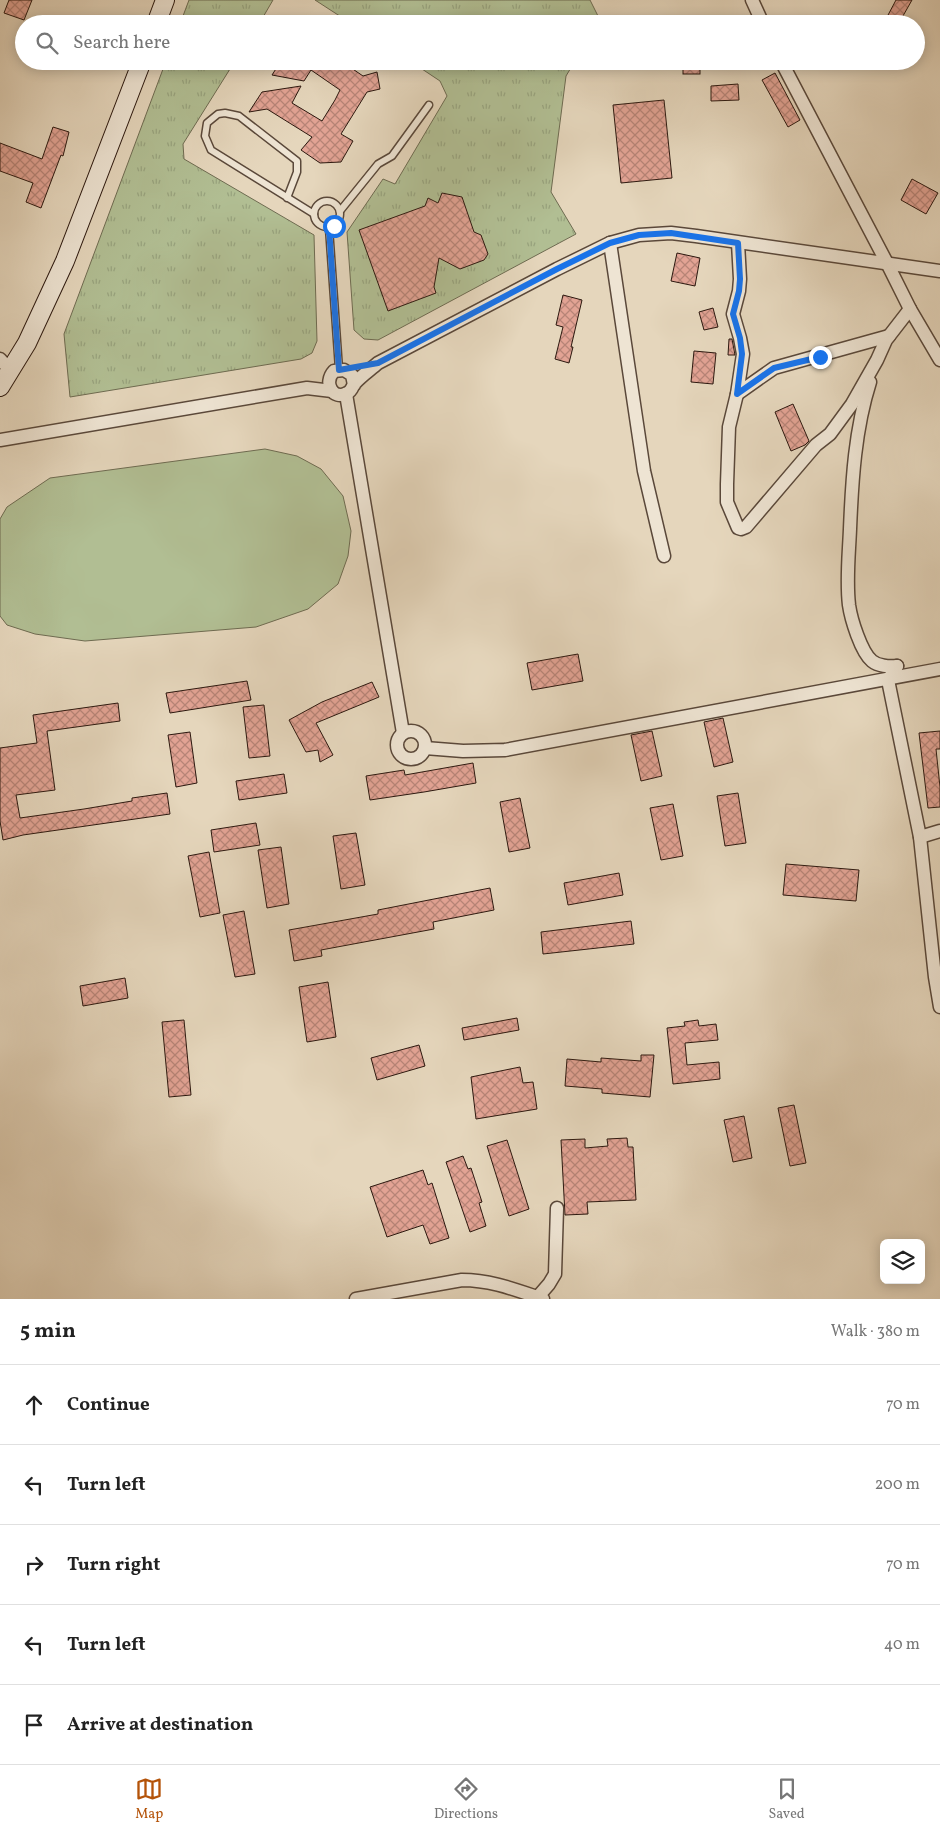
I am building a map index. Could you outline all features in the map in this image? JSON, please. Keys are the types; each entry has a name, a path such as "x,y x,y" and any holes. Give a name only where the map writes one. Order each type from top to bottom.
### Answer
{"street":[{"path":"159,15 165,0"},
{"path":"752,0 759,15"},
{"path":"0,386 6,364 27,343 65,261 139,70"},
{"path":"786,70 910,309 940,360"},
{"path":"0,440 307,388 332,391 338,395 350,389 378,363 610,243 639,235 671,233 814,252 888,265 939,268"},
{"path":"610,243 644,470 664,556"},
{"path":"738,243 740,279 733,314 740,338 742,354 737,394 729,427 727,484 727,502 738,528 746,527 816,445 830,434 852,404 889,336 910,309"},
{"path":"737,394 774,368 889,336"},
{"path":"877,360 866,396 855,446 848,556 849,604 851,616 865,652 873,662 888,667 897,666 888,680 920,837 940,1007"},
{"path":"307,388 338,371 378,363"},
{"path":"338,371 352,375 350,389 403,733 398,743 401,754 406,758 417,758 425,748 422,736 410,731 403,733"},
{"path":"332,391 328,381 338,371"},
{"path":"425,748 463,751 505,750 940,669"},
{"path":"920,837 940,830"},
{"path":"356,1299 462,1280 479,1280 507,1286 539,1298 555,1274 557,1208"},
{"path":"395,1291 407,1299"}],"lane":[{"path":"329,228 338,222 340,211 378,164 392,156 429,105"},
{"path":"287,198 297,172 297,160 240,116 225,113 218,114 207,123 205,136 211,150 287,198 314,214"},
{"path":"329,228 318,224 314,214 315,208 319,203 325,201 337,205 340,211"},
{"path":"329,228 338,371"}],"green space":[{"path":"189,0 273,0 264,15 183,15"},
{"path":"315,0 590,0 598,15 338,15"},
{"path":"163,70 229,70 183,144 184,159 314,235 317,341 312,353 301,359 70,397 64,334"},
{"path":"424,70 570,70 566,76 551,192 576,234 378,340 364,339 354,330 347,232 383,179 395,184 447,96 440,81"},
{"path":"265,449 297,456 321,469 343,496 351,531 348,556 338,584 308,609 256,627 85,641 35,634 7,625 0,616 0,519 7,507 50,478"}],"building":[{"path":"9,0 32,0 26,15 15,15 15,17 4,13"},
{"path":"896,0 912,0 904,15 888,15"},
{"path":"275,70 311,70 304,81 272,75"},
{"path":"311,70 354,70 363,76 377,72 380,89 367,92 341,134 353,141 341,162 320,163 301,150 312,137 267,109 249,112 262,92 301,86 292,103 322,121 340,90"},
{"path":"683,70 700,70 700,74 683,74"},
{"path":"775,73 800,120 788,127 762,80"},
{"path":"738,84 739,100 711,101 711,86"},
{"path":"664,100 672,178 621,183 613,105"},
{"path":"53,127 69,132 63,156 61,155 41,208 26,202 33,183 0,171 0,143 42,159"},
{"path":"912,179 938,193 926,214 901,200"},
{"path":"442,193 462,197 474,232 481,235 488,254 484,260 460,269 439,258 434,287 436,293 388,311 359,230 425,206 428,198 438,203"},
{"path":"677,253 700,258 695,286 671,281"},
{"path":"563,295 582,300 569,363 555,359 563,327 556,325"},
{"path":"713,308 718,327 704,330 699,312"},
{"path":"729,339 732,339 735,355 728,355"},
{"path":"694,351 716,353 713,384 691,382"},
{"path":"793,404 809,441 805,445 791,451 775,412"},
{"path":"578,654 583,681 532,690 527,663"},
{"path":"247,681 251,700 170,713 166,693"},
{"path":"372,682 379,697 316,723 333,755 320,762 318,750 306,752 289,720 322,702"},
{"path":"118,703 120,721 47,731 55,790 16,795 20,818 132,801 132,798 167,793 170,814 23,835 3,840 0,821 0,748 37,743 33,715"},
{"path":"264,705 270,756 249,758 243,707"},
{"path":"723,718 733,762 714,767 704,722"},
{"path":"652,731 662,776 641,781 631,735"},
{"path":"940,731 940,749 936,749 940,807 928,808 919,733"},
{"path":"190,732 197,783 176,787 168,735"},
{"path":"473,763 476,783 370,800 366,776 404,770 405,775"},
{"path":"284,774 287,793 239,800 236,781"},
{"path":"738,793 746,843 725,846 717,796"},
{"path":"520,798 530,848 509,852 500,802"},
{"path":"673,804 683,856 661,860 650,808"},
{"path":"256,823 260,845 214,852 211,830"},
{"path":"356,833 365,885 341,889 333,836"},
{"path":"281,847 289,904 267,908 258,850"},
{"path":"209,852 220,913 200,917 188,856"},
{"path":"786,864 859,870 856,901 783,895"},
{"path":"619,873 623,895 568,905 564,883"},
{"path":"490,888 494,910 433,922 434,929 321,950 322,956 294,961 289,930 378,914 378,910"},
{"path":"244,911 255,974 235,977 223,915"},
{"path":"631,921 634,944 543,954 541,932"},
{"path":"125,978 128,998 83,1006 80,986"},
{"path":"328,982 336,1037 307,1042 299,987"},
{"path":"517,1018 519,1030 464,1040 462,1028"},
{"path":"184,1020 191,1095 169,1097 162,1022"},
{"path":"698,1020 699,1026 716,1024 718,1040 685,1043 687,1065 719,1062 720,1079 673,1084 667,1028 685,1026 684,1022"},
{"path":"419,1045 425,1066 377,1080 371,1058"},
{"path":"641,1055 654,1055 650,1097 602,1093 602,1089 565,1086 567,1059 601,1062 601,1058 641,1061"},
{"path":"520,1067 523,1083 533,1082 537,1109 476,1119 471,1077"},
{"path":"794,1105 806,1163 790,1166 778,1108"},
{"path":"744,1116 752,1158 733,1162 724,1120"},
{"path":"627,1138 628,1147 633,1147 636,1200 587,1202 588,1214 565,1215 561,1140 585,1139 585,1148 608,1146 607,1139"},
{"path":"507,1140 529,1209 509,1216 487,1146"},
{"path":"463,1156 468,1169 471,1168 482,1202 479,1203 486,1226 470,1232 446,1162"},
{"path":"423,1170 428,1185 432,1183 449,1238 430,1244 423,1225 387,1237 370,1187"}],"route":[{"path":"334,226 329,228 339,370 378,363 610,243 639,235 671,233 738,243 740,279 733,314 740,338 742,354 737,394 774,368 820,357"}]}
